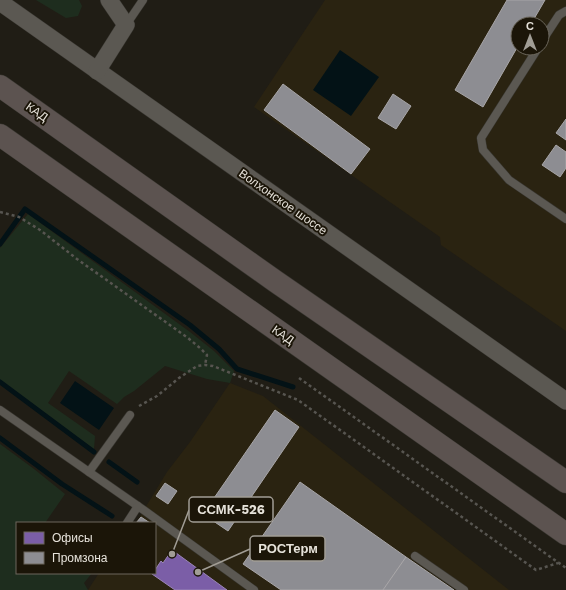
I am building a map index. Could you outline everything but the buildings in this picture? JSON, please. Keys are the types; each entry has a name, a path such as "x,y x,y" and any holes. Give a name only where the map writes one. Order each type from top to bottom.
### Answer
{"highway":[{"name":"КАД","path":"0,86 275,281 566,482"},
{"name":"КАД","path":"0,135 566,534"}],"street":[{"path":"97,71 126,25 109,0"},
{"name":"Волхонское шоссе","path":"0,2 566,401"}],"lane":[{"path":"126,25 142,0"},
{"path":"550,29 559,15 566,11"},
{"path":"533,56 481,138 483,150 509,180 566,219"},
{"path":"0,410 138,506 254,590"},
{"path":"89,472 130,415"},
{"path":"127,522 138,506"},
{"path":"415,556 464,590"}],"path":[{"path":"0,212 19,217 40,230 77,259 188,338 206,355 205,365"},
{"path":"130,415 137,408 157,396 197,366 213,366 298,400 536,570 558,562"},
{"path":"300,378 566,568"}],"shaded area":[{"path":"325,0 566,0 566,331 441,245 440,237 254,107"},
{"path":"340,50 379,77 351,116 313,90"},
{"path":"75,381 114,408 99,430 60,403"},
{"path":"230,383 263,396 509,590 88,590 98,574 156,574 156,522 137,522 167,472 190,442"}],"green space":[{"path":"36,0 79,0 82,6 78,16 66,18"},
{"path":"28,214 214,351 234,371 230,383 207,379 165,366 117,404 69,371 48,403 95,436 94,449 0,383 0,248"},
{"path":"0,444 65,494 46,522 16,522 16,574 91,574 84,583 88,590 0,590"}],"waterway":[{"path":"0,244 25,209 190,325 219,349 237,369 293,387"},
{"path":"0,382 94,452"},
{"path":"0,438 62,484 112,516"},
{"path":"109,462 137,482"}],"place":[{"name":"ССМК-526","path":"172,554"},
{"name":"РОСТерм","path":"198,572"}]}
